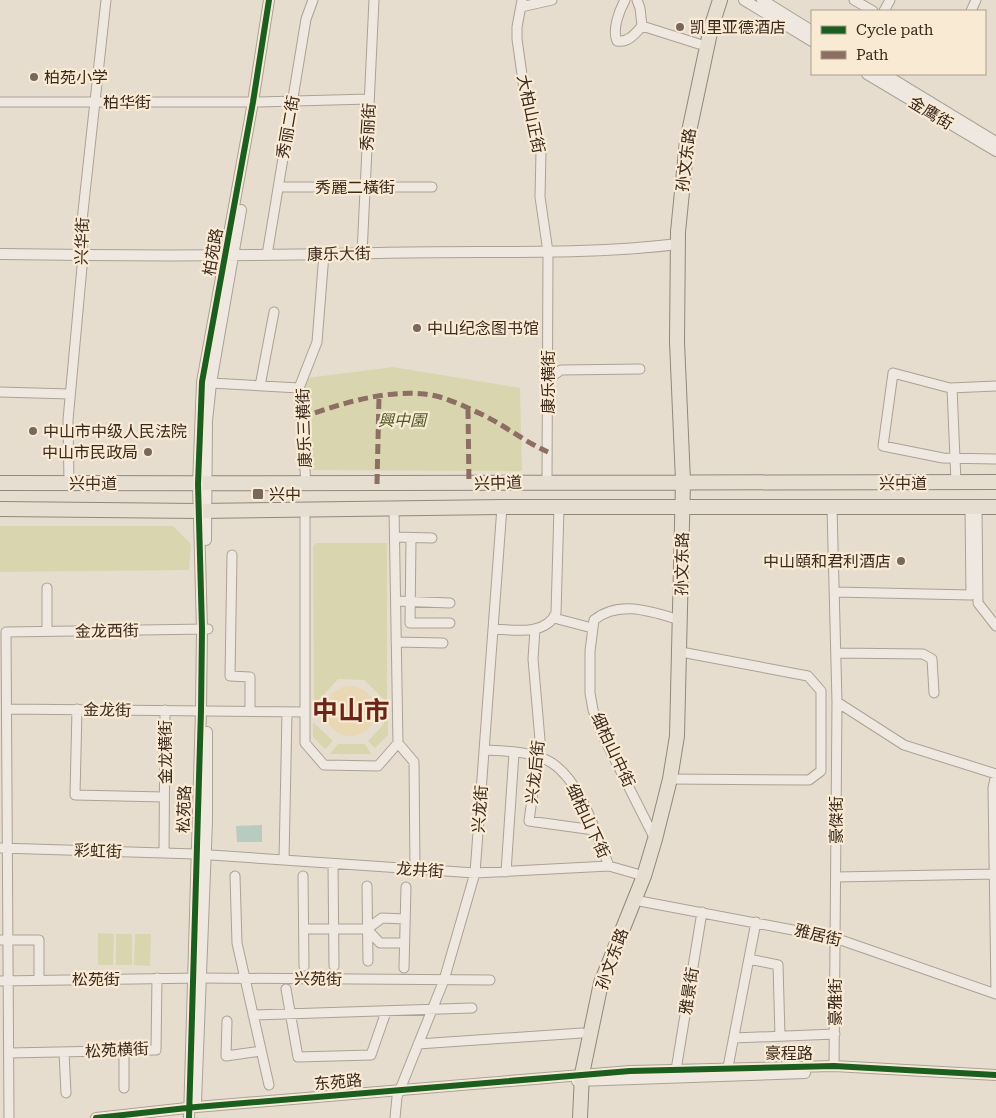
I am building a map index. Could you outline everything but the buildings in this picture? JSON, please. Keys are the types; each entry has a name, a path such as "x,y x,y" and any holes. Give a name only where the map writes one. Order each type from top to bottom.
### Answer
{"main road":[{"name":"孙文东路","path":"580,1118 578,1078 601,983 634,900 652,834 670,779 678,736 680,652 679,482 675,244 680,142 699,44 711,0"},
{"name":"孙文东路","path":"675,244 687,141 710,28 720,0"},
{"name":"兴中道","path":"0,483 996,482"},
{"name":"兴中道","path":"0,509 203,511 502,507 679,509 996,507"},
{"name":"孙文东路","path":"652,834 671,735 673,618 679,509"},
{"name":"孙文东路","path":"573,1118 582,1033 595,981 640,875"}],"street":[{"name":"兴华街","path":"69,483 68,420 83,256 81,230 106,0"},
{"name":"柏苑路","path":"256,102 269,0"},
{"name":"柏苑路","path":"202,484 211,383 230,255 275,0"},
{"name":"秀丽二街","path":"267,255 306,19 313,0"},
{"name":"秀丽街","path":"362,254 374,0"},
{"name":"大柏山正街","path":"548,252 540,197 541,151 524,89 517,27 521,4 552,0"},
{"path":"624,0 616,27 617,41 628,40 642,26"},
{"path":"637,0 642,26"},
{"path":"744,0 811,40"},
{"path":"762,0 811,29"},
{"path":"854,0 871,10"},
{"path":"642,26 699,44"},
{"name":"金鹰街","path":"869,75 996,151"},
{"name":"金鹰街","path":"886,75 996,142"},
{"name":"柏华街","path":"0,102 292,102 369,100"},
{"name":"秀麗二橫街","path":"278,187 432,188"},
{"name":"康乐大街","path":"0,254 83,256 548,252 675,244"},
{"name":"康乐横街","path":"548,252 548,482"},
{"name":"康乐三横街","path":"306,484 299,388 317,342 324,254"},
{"name":"柏苑路","path":"203,511 202,382 230,255"},
{"path":"260,386 274,312"},
{"path":"548,379 561,370 640,369"},
{"path":"996,386 952,388 893,373 883,446 943,458 996,459"},
{"path":"211,383 299,388"},
{"path":"952,388 956,482"},
{"path":"0,392 70,394"},
{"name":"兴龙街","path":"395,1118 398,1094 444,980 475,874 502,507"},
{"name":"豪傑街","path":"832,507 837,702 835,938"},
{"path":"835,592 971,594 974,507"},
{"path":"974,507 978,603 996,626"},
{"path":"394,508 398,743 414,762 415,869"},
{"path":"493,629 523,631 535,629 549,623 554,618 556,613 559,508"},
{"path":"305,510 304,743 324,765 378,766 398,743"},
{"name":"松苑路","path":"192,1113 204,710 203,511"},
{"path":"395,537 432,538"},
{"path":"411,538 410,623 450,623"},
{"path":"232,555 230,676 250,677 250,711"},
{"path":"47,588 47,632"},
{"path":"396,601 450,603"},
{"path":"554,618 592,628 594,620 612,609 639,610 673,618"},
{"name":"细柏山中街","path":"592,628 590,693 593,710 602,734 622,769 652,834"},
{"name":"金龙西街","path":"3,670 6,632 205,629"},
{"name":"兴龙后街","path":"535,629 533,659 540,740 529,821 594,830"},
{"path":"396,642 443,643"},
{"path":"670,779 809,780 821,772 821,691 808,676 680,652"},
{"path":"836,653 923,654 932,659 934,693"},
{"path":"3,670 6,709 4,981 9,1053 4,1072 9,1118"},
{"path":"837,702 904,745 996,774 993,788 996,993"},
{"name":"金龙街","path":"6,709 304,712"},
{"path":"77,709 75,795 164,797"},
{"name":"金龙横街","path":"164,853 165,710"},
{"path":"284,860 287,712"},
{"name":"细柏山下街","path":"484,750 514,753 551,762 572,781 609,866"},
{"path":"506,872 514,753"},
{"name":"彩虹街","path":"4,848 201,854"},
{"name":"龙井街","path":"201,854 475,874 609,866 640,875"},
{"path":"333,864 334,966"},
{"path":"836,877 994,874"},
{"path":"235,876 237,943 269,1085"},
{"path":"303,876 304,966"},
{"path":"367,886 368,961"},
{"path":"404,968 406,887"},
{"name":"雅居街","path":"634,900 835,938 996,993"},
{"name":"雅景街","path":"676,1070 702,912"},
{"path":"304,929 367,929 382,918 405,919"},
{"path":"728,1068 756,922"},
{"path":"367,929 380,943 404,943"},
{"name":"豪雅街","path":"834,1066 835,938"},
{"path":"4,940 38,940 39,979"},
{"path":"749,959 778,965 780,1036"},
{"name":"松苑横街","path":"9,1053 156,1050 158,978"},
{"name":"兴苑街","path":"196,978 490,980"},
{"name":"松苑街","path":"4,981 196,978"},
{"path":"286,989 298,1057 371,1055 386,1012"},
{"path":"253,1015 472,1008"},
{"path":"227,1021 226,1056 261,1051"},
{"path":"418,1044 582,1033"},
{"path":"734,1038 835,1034"},
{"path":"124,1051 124,1088"},
{"path":"64,1052 66,1094"},
{"name":"豪程路","path":"578,1078 676,1070 834,1066 996,1075"},
{"name":"豪程路","path":"578,1078 835,1072 996,1081"},
{"name":"东苑路","path":"96,1118 192,1113 578,1078"},
{"name":"东苑路","path":"158,1118 192,1113"}],"green space":[{"name":"興中園","path":"393,367 520,388 522,471 298,470 299,379"},
{"path":"0,526 173,526 191,544 189,570 0,572"},
{"path":"316,543 387,543 387,702 383,702 383,698 364,680 338,679 317,702 314,702 313,546"},
{"path":"384,720 388,720 388,735 375,748 368,741 384,724"},
{"path":"313,722 333,741 325,749 313,737"},
{"path":"338,744 365,744 371,754 330,754"},
{"path":"98,933 114,934 113,965 98,965"},
{"path":"116,934 132,934 132,965 116,965"},
{"path":"135,934 151,934 150,966 134,965"}],"sand":[{"path":"350,686 368,693 375,711 368,729 350,736 332,729 325,711 332,693"}],"shaded area":[{"path":"262,825 262,842 237,842 236,826"}],"marked path":[{"path":"301,418 346,403 377,396 409,393 432,395 448,399 493,420 548,452"},
{"path":"377,484 379,397"},
{"path":"468,409 469,484"}],"cycle path":[{"path":"189,1118 201,710 202,629 198,484 202,382 253,102 269,0"},
{"path":"96,1118 196,1107 630,1071 834,1066 996,1075"}],"place":[{"name":"凯里亚德酒店","path":"680,27"},
{"name":"柏苑小学","path":"34,77"},
{"name":"中山纪念图书馆","path":"417,328"},
{"name":"中山市中级人民法院","path":"33,431"},
{"name":"中山市民政局","path":"148,452"},
{"name":"兴中","path":"258,494"},
{"name":"中山頤和君利酒店","path":"901,561"}],"district":[{"name":"中山市","path":"351,711"}]}
